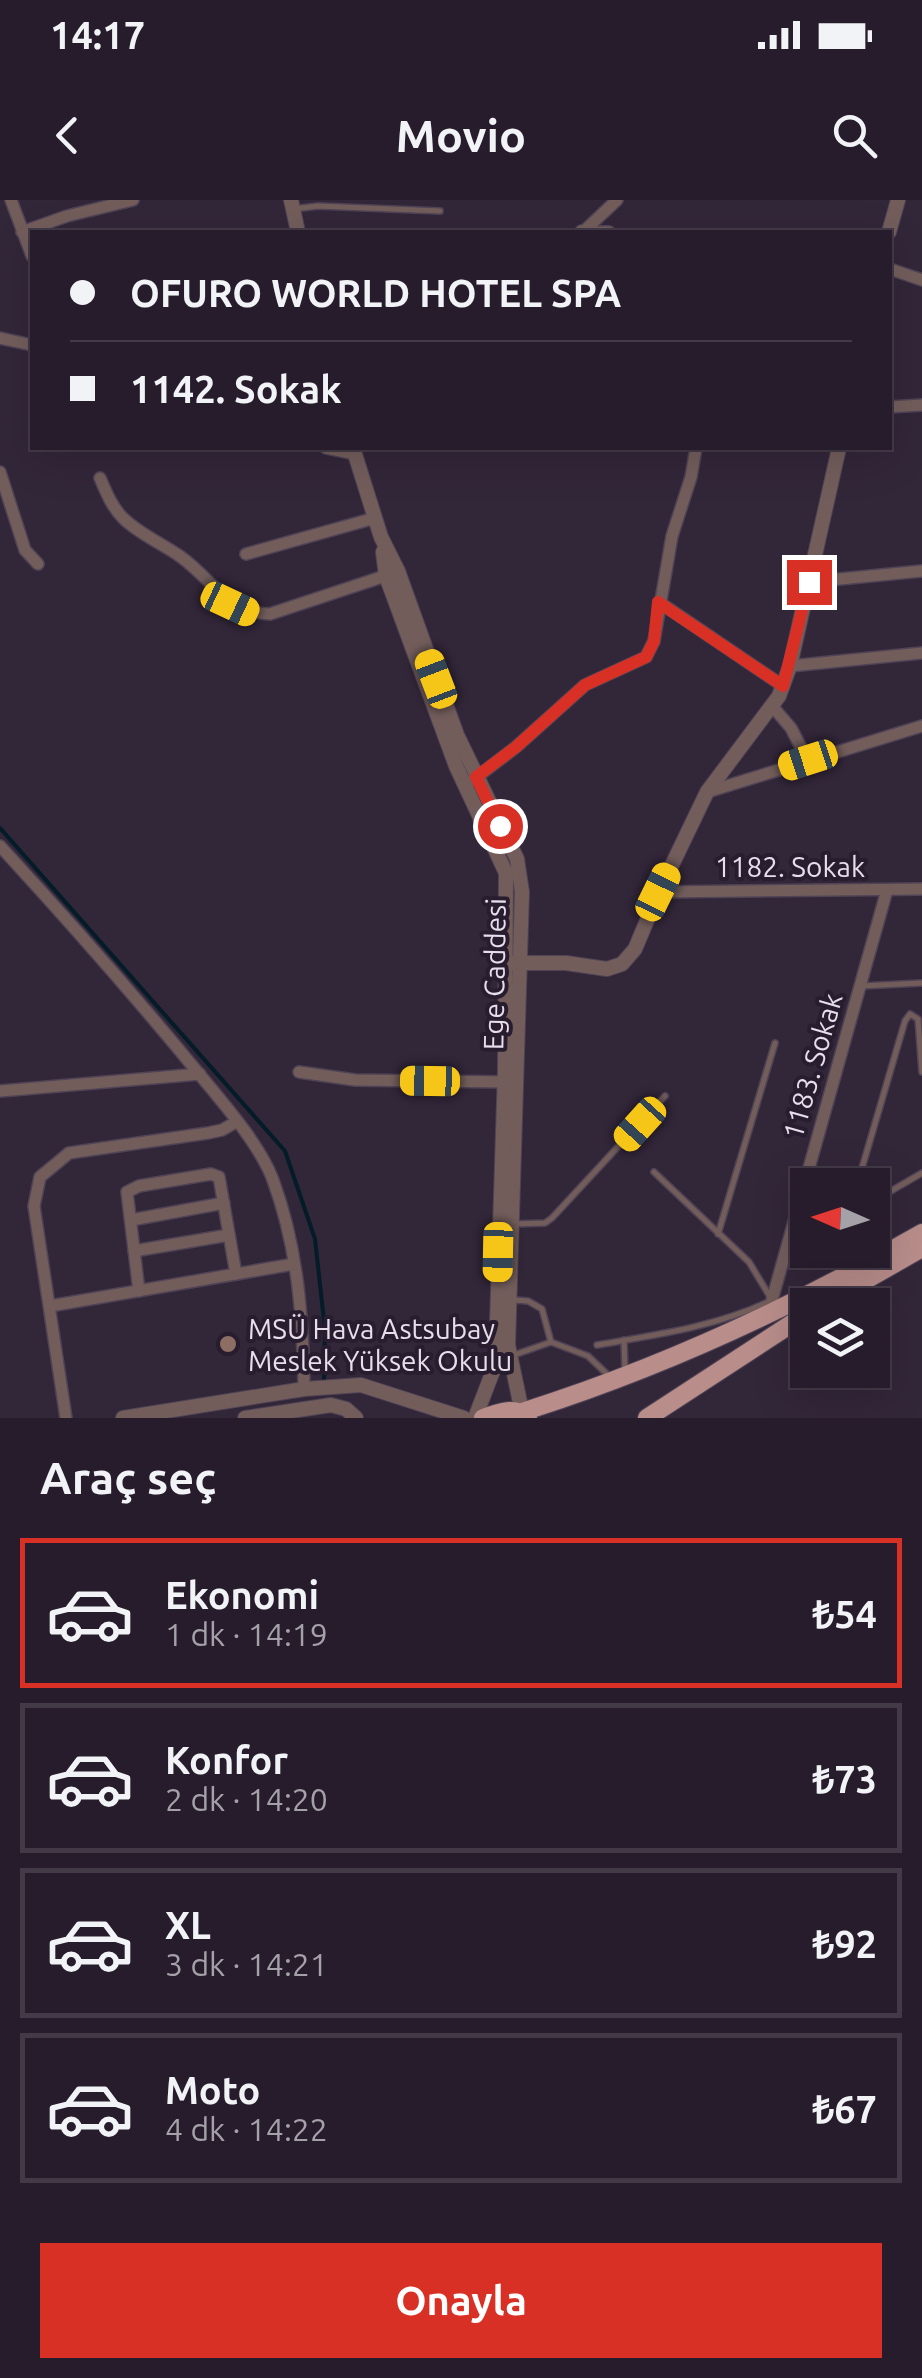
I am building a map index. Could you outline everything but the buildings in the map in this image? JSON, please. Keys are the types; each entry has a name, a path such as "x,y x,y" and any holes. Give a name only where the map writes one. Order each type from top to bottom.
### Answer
{"main road":[{"path":"483,1418 506,1410 525,1415 620,1379 922,1233"},
{"path":"852,1288 922,1248"},
{"path":"647,1418 790,1325"}],"street":[{"path":"11,200 30,251"},
{"path":"22,232 133,200"},
{"path":"585,230 617,200"},
{"path":"890,230 898,200"},
{"path":"292,205 293,230"},
{"path":"892,270 922,277"},
{"path":"0,338 30,345"},
{"path":"892,407 922,405"},
{"path":"471,782 585,685 646,657 654,641 672,536 696,450"},
{"path":"513,963 566,963 607,969 622,964 635,950 658,892 707,792 783,686 839,450"},
{"path":"354,451 392,574 457,735 506,872 513,963 504,1082 496,1355 475,1418"},
{"path":"0,472 25,550 38,564"},
{"path":"100,478 108,498 124,519 186,560 230,604 251,613 270,614 392,574"},
{"path":"246,554 375,518"},
{"path":"809,582 922,571"},
{"path":"658,602 783,686"},
{"path":"790,666 922,653"},
{"path":"772,706 791,728 808,760"},
{"path":"707,792 922,726"},
{"path":"0,846 134,994 200,1074 272,1177 303,1310 304,1389"},
{"name":"1182. Sokak","path":"658,892 922,888"},
{"name":"1183. Sokak","path":"774,1306 886,890"},
{"name":"Ege Caddesi","path":"513,963 509,1300 511,1356 525,1415"},
{"path":"300,1072 355,1080 504,1082"},
{"path":"0,1091 200,1074"},
{"path":"66,1418 34,1206 40,1177 69,1153 222,1130 236,1122"},
{"path":"139,1291 128,1192 140,1186 219,1176 236,1274"},
{"path":"131,1220 224,1203"},
{"path":"134,1252 229,1235"},
{"path":"50,1306 294,1264"},
{"path":"123,1418 304,1389 361,1385 464,1418"},
{"path":"244,1418 332,1405 346,1409 356,1418"}],"lane":[{"path":"292,205 440,210"},
{"path":"861,986 922,983"},
{"path":"861,1168 910,1014 918,1019 922,1072"},
{"path":"718,1234 774,1044"},
{"path":"510,1224 545,1223 552,1218 665,1096"},
{"path":"597,1344 774,1306 749,1262 654,1172"},
{"path":"890,1192 922,1173"},
{"path":"509,1300 542,1308 551,1342"},
{"path":"511,1356 551,1342 588,1356 620,1379 624,1340"}],"waterway":[{"path":"0,828 285,1151 315,1239 325,1330 324,1382"}],"place":[{"name":"MSÜ Hava Astsubay Meslek Yüksek Okulu","path":"228,1344"}],"route":[{"path":"500,826 476,777 585,685 646,657 654,641 658,602 783,686 809,582"}]}
